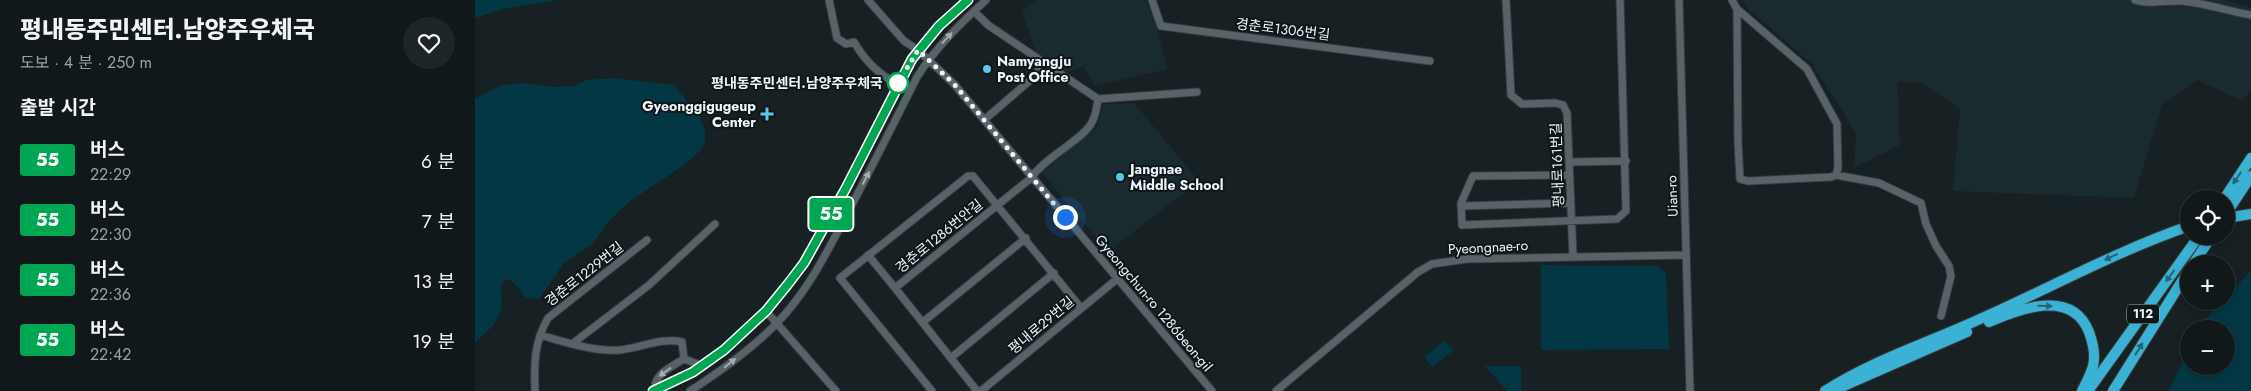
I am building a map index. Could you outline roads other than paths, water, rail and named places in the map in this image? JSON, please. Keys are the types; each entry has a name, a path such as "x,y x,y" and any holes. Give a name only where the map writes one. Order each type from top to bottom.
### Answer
{"highway":[{"path":"2230,190 2251,158"},
{"path":"2235,202 2251,176"},
{"path":"1825,391 1850,374 1980,319 2151,239 2180,229"},
{"name":"112","path":"2088,391 2193,245"},
{"name":"112","path":"2113,391 2180,284"},
{"path":"1832,391 1999,318 2025,308 2049,305 2071,312 2087,328 2095,353 2093,366 2083,391"}],"street":[{"path":"829,0 837,38 846,44 854,42 867,62 897,84"},
{"name":"Gyeongchun-ro 1286beon-gil","path":"868,0 904,41 918,50 954,84 1031,178 1212,391"},
{"path":"684,359 659,375 654,384 654,391 703,366 724,350 766,311 804,263 846,188 897,84 918,50 939,26 967,0"},
{"path":"690,391 720,372 777,323 793,304 819,267 928,59 951,32 986,0"},
{"name":"경춘로1306번길","path":"1152,0 1161,26 1430,61"},
{"name":"평내로161번길","path":"1506,0 1511,95 1522,104 1555,103 1563,105 1567,113 1573,256"},
{"path":"1569,175 1473,176 1461,206 1462,225 1617,219 1626,211 1620,0"},
{"name":"Uian-ro","path":"1679,0 1690,391"},
{"path":"1732,0 1737,9 1807,69 1837,124 1838,168 1836,174 1831,177 1748,181 1740,179 1737,9"},
{"path":"2135,0 2143,3 2155,0 2179,0 2251,15"},
{"path":"974,11 988,25 1098,99 1197,92"},
{"path":"984,120 1034,77 1044,62"},
{"name":"경춘로1286번안길","path":"977,391 952,357 895,288 1031,178 1037,169 1092,123 1098,99"},
{"path":"1569,162 1626,161"},
{"path":"1836,174 1879,183 1921,203 1925,224 1935,246 1949,266 1951,276 1941,316"},
{"path":"932,391 840,278 968,176 973,176 998,205 1081,308"},
{"path":"1461,206 1570,202"},
{"path":"572,344 649,285 715,224"},
{"path":"923,322 1026,238"},
{"name":"경춘로1229번길","path":"535,391 534,358 539,335 548,318 647,240"},
{"path":"868,255 895,288"},
{"name":"Pyeongnae-ro","path":"1276,391 1405,282 1432,264 1467,259 1686,255"},
{"path":"952,357 1054,273"},
{"name":"평내로29번길","path":"981,391 1117,279"},
{"path":"766,311 835,391"},
{"path":"539,335 572,344 619,350 672,340 682,342 684,359"},
{"path":"684,359 703,366"}],"place":[{"name":"Namyangju Post Office","path":"987,69"},
{"name":"평내동주민센터.남양주우체국","path":"898,83"},
{"name":"Gyeonggigugeup Center","path":"767,114"},
{"name":"Jangnae Middle School","path":"1120,177"}]}
